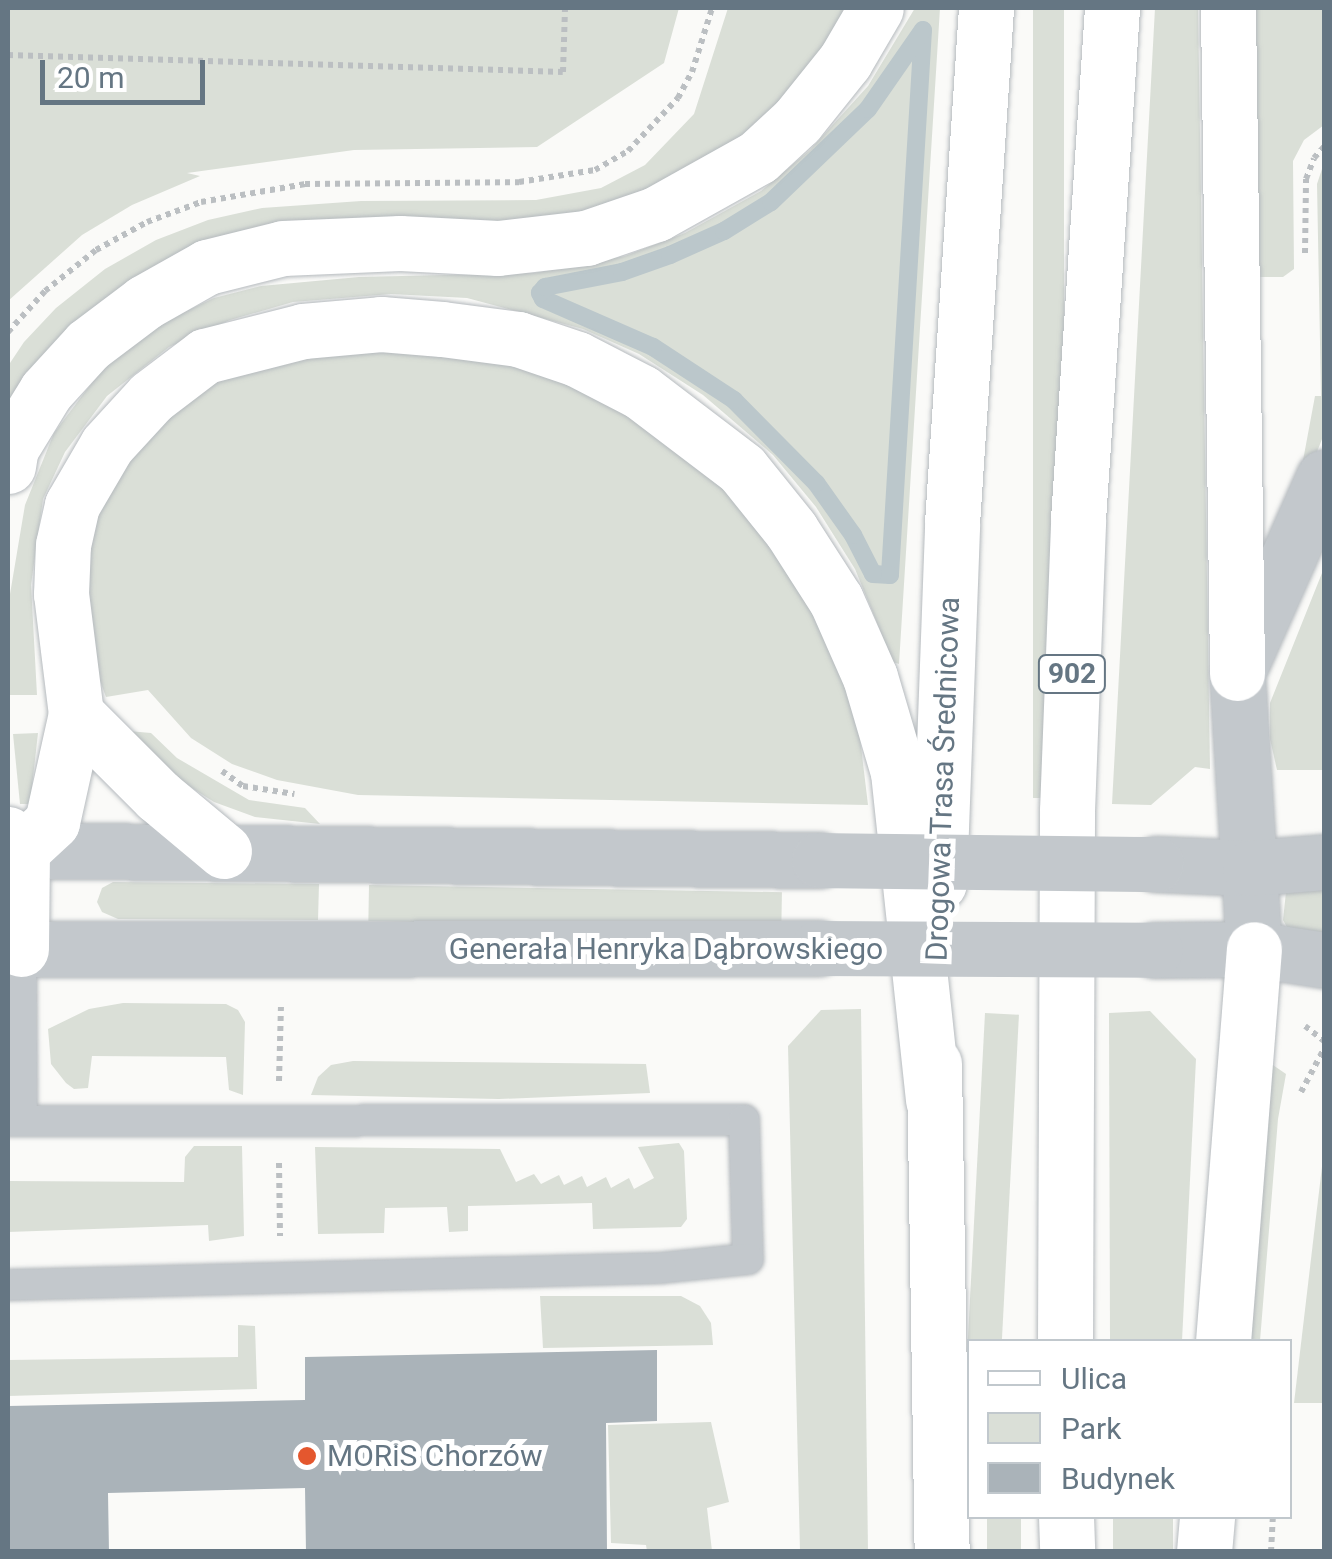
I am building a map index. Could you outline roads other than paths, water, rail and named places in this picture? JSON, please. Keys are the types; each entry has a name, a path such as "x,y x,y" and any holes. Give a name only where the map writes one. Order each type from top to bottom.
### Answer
{"main road":[{"path":"8,466 12,448 46,391 88,345 145,302 207,267 283,248 400,244 498,248 586,238 656,214 758,156 796,121 845,61 876,8"},
{"name":"Drogowa Trasa Średnicowa","path":"942,1552 933,1100 944,676 986,8"},
{"name":"902","path":"1064,1339 1068,792 1078,519 1112,8"},
{"path":"1228,8 1237,672"},
{"path":"14,949 12,845 52,822 76,714 61,594 63,546 72,505 107,445 151,397 205,356 303,331 381,324 518,339 577,359 641,392 742,469 792,530 836,600 870,678 898,772 933,1100"},
{"path":"76,714 158,796 224,850"},
{"path":"1223,1339 1254,949"},
{"path":"1066,1519 1066,1552"},
{"path":"1204,1552 1208,1519"}],"street":[{"path":"1254,949 1237,672 1324,478"},
{"path":"12,845 1250,868 1324,862"},
{"name":"Generała Henryka Dąbrowskiego","path":"14,949 1254,949 1324,960"}],"lane":[{"path":"8,1285 660,1268 748,1259 744,1120 15,1121 14,949"}],"waterway":[{"path":"923,30 890,575 873,574 853,535 816,483 734,400 653,347 543,299 540,293 545,287 622,272 670,255 724,231 771,202 868,109 923,30"}],"place":[{"name":"MORiS Chorzów","path":"307,1456"}]}
